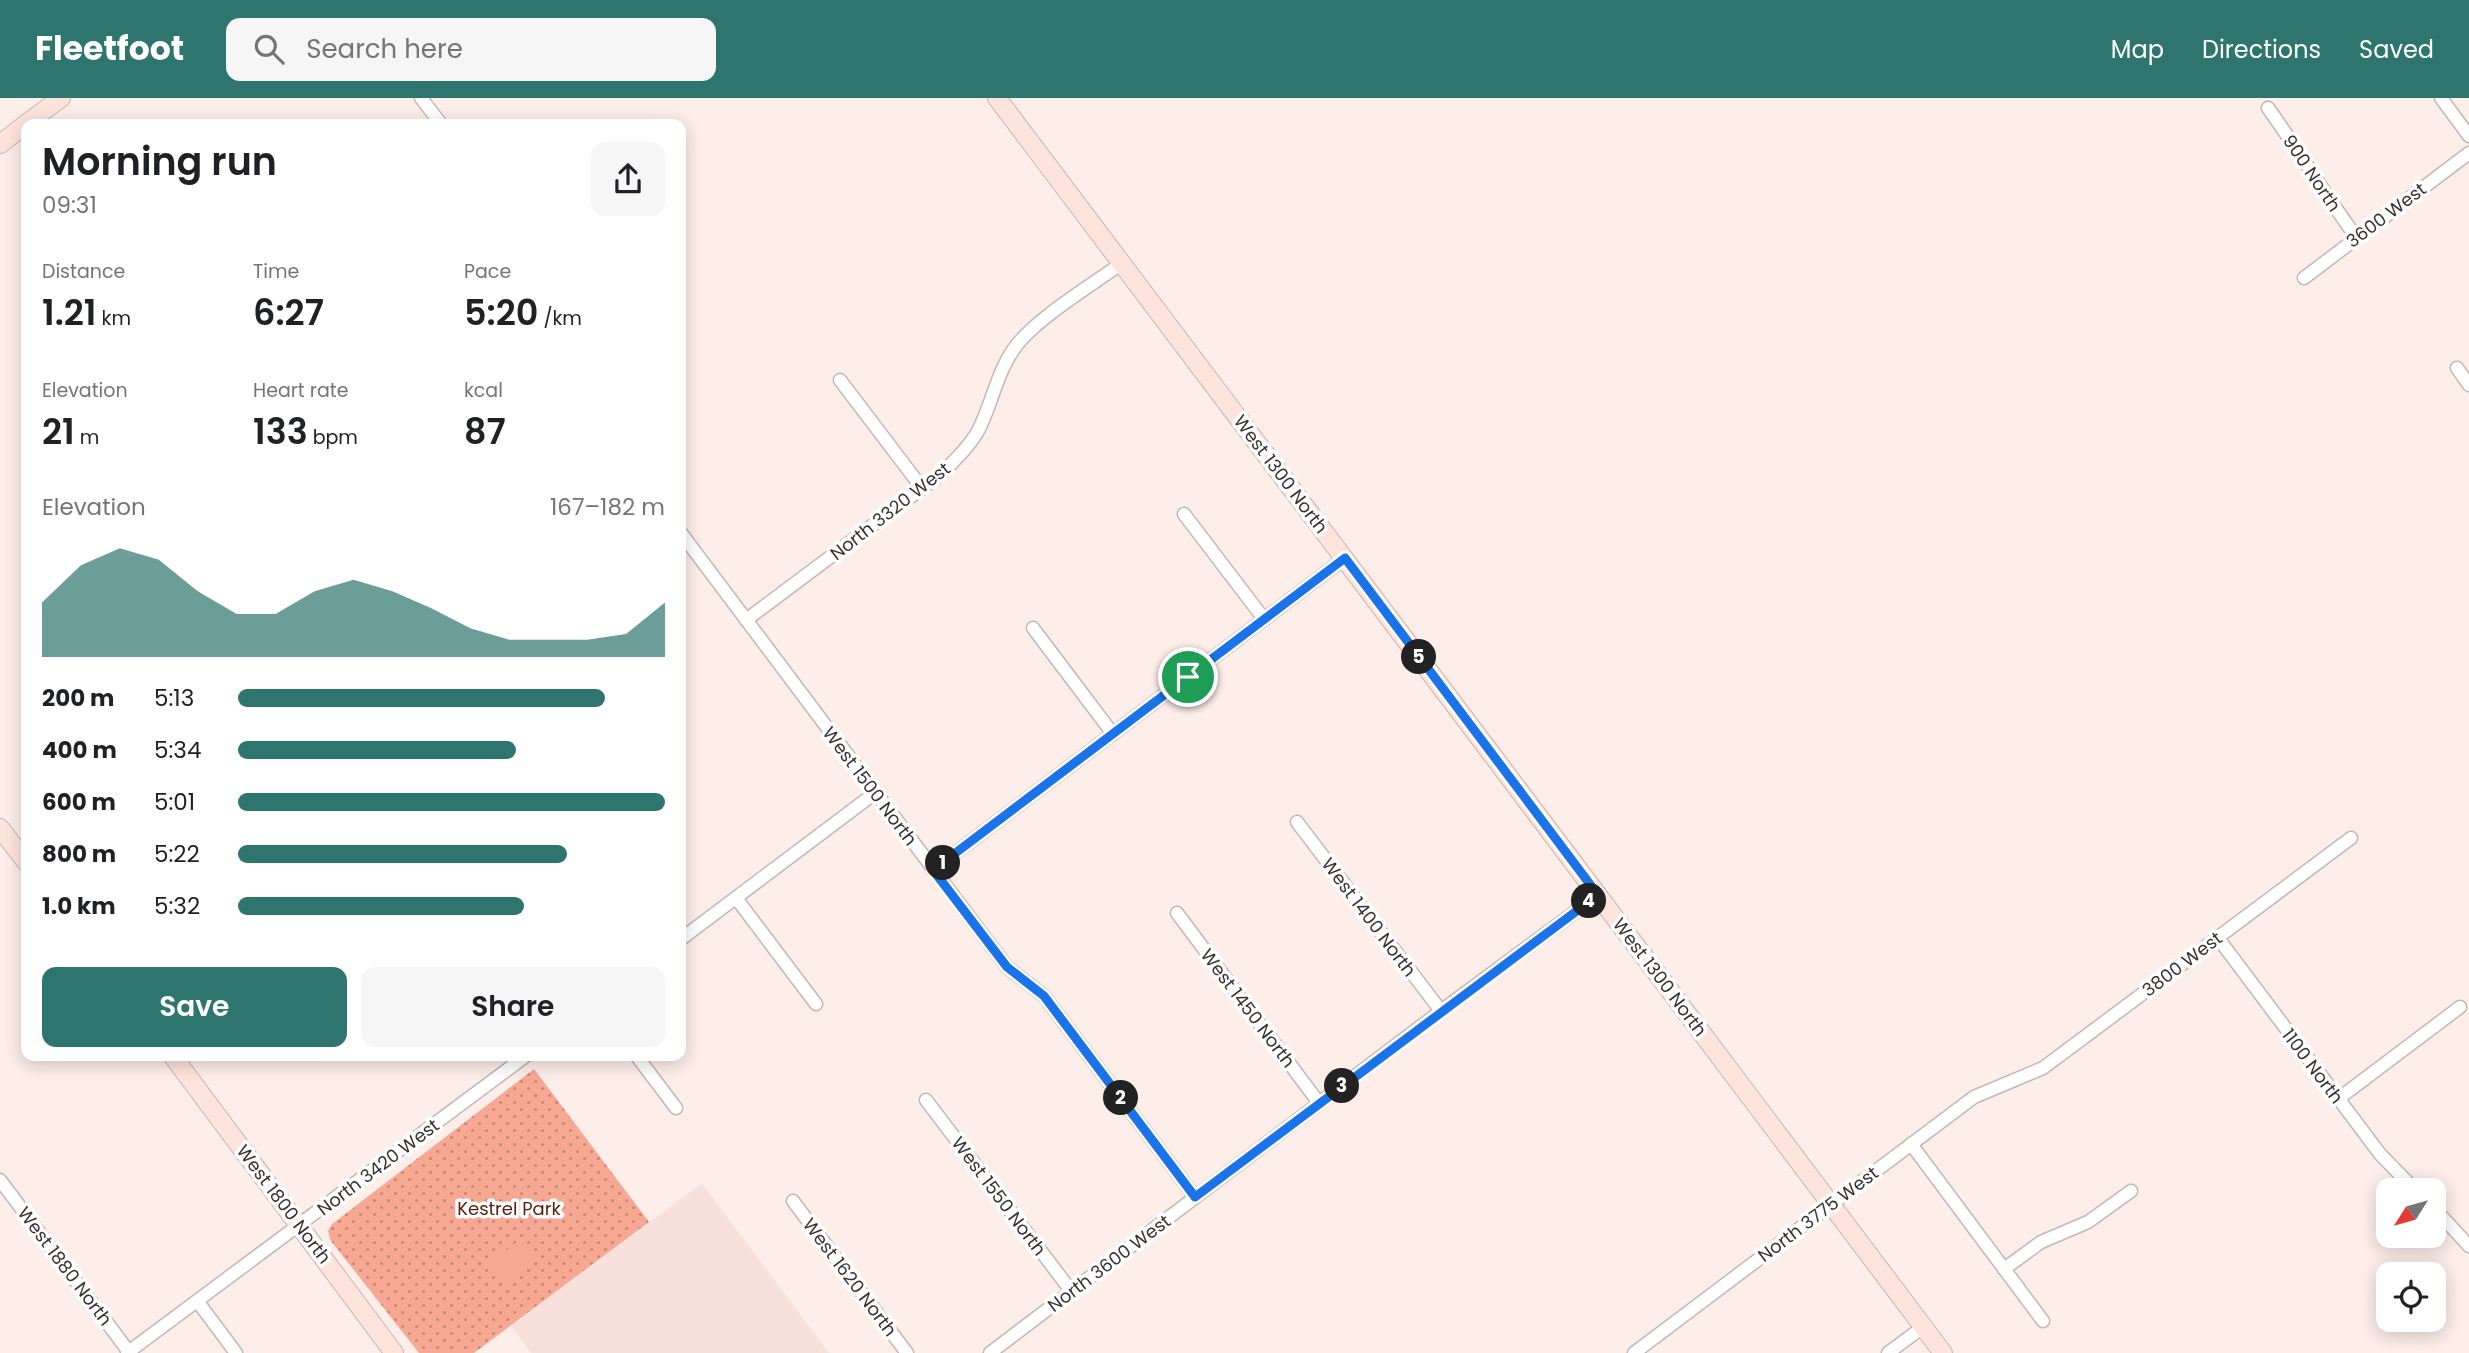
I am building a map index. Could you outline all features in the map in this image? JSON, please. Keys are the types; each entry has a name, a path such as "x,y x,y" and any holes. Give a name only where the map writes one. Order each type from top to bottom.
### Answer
{"street":[{"path":"33,119 61,98"},
{"path":"421,98 437,119"},
{"name":"West 1300 North","path":"997,98 1943,1353"},
{"path":"2441,98 2469,136"},
{"name":"900 North","path":"2268,108 2357,238"},
{"path":"0,144 21,128"},
{"name":"3600 West","path":"2304,278 2469,153"},
{"name":"North 3320 West","path":"746,620 922,488 959,456 978,431 1003,367 1017,344 1036,326 1122,263"},
{"path":"2457,368 2469,385"},
{"path":"840,380 922,488"},
{"path":"1184,514 1264,620"},
{"name":"West 1500 North","path":"686,540 1007,967 1044,996 1195,1197"},
{"path":"933,870 1345,558"},
{"path":"1033,628 1113,734"},
{"path":"686,935 876,793"},
{"name":"West 1400 North","path":"1297,822 1441,1011"},
{"path":"0,828 21,856"},
{"name":"3800 West","path":"2008,1083 2043,1068 2351,838"},
{"name":"North 3600 West","path":"990,1353 1598,895"},
{"path":"736,898 816,1004"},
{"name":"West 1450 North","path":"1177,913 1319,1103"},
{"name":"1100 North","path":"2218,937 2380,1154 2403,1178"},
{"path":"2338,1099 2460,1007"},
{"name":"West 1800 North","path":"177,1061 394,1353"},
{"name":"North 3420 West","path":"128,1352 519,1061"},
{"path":"641,1061 676,1108"},
{"name":"North 3775 West","path":"1634,1353 1974,1097 2008,1083"},
{"name":"West 1550 North","path":"926,1100 1072,1292"},
{"path":"1911,1144 2043,1321"},
{"name":"West 1880 North","path":"0,1180 128,1352"},
{"path":"2004,1269 2041,1242 2088,1222 2131,1191"},
{"name":"West 1620 North","path":"793,1201 907,1353"},
{"path":"2446,1222 2469,1246"},
{"path":"198,1302 236,1353"},
{"path":"1888,1353 1923,1327"}],"shaded area":[{"path":"702,1183 829,1353 531,1353 511,1326"}],"green space":[{"name":"Kestrel Park","path":"534,1069 649,1222 474,1353 419,1353 331,1241 328,1231 332,1224"},
{"path":"520,1240 535,1260 505,1282 490,1262"}],"route":[{"path":"1345,558 1598,895 1195,1197 1044,996 1007,967 933,870 1188,677 1345,558"}]}
